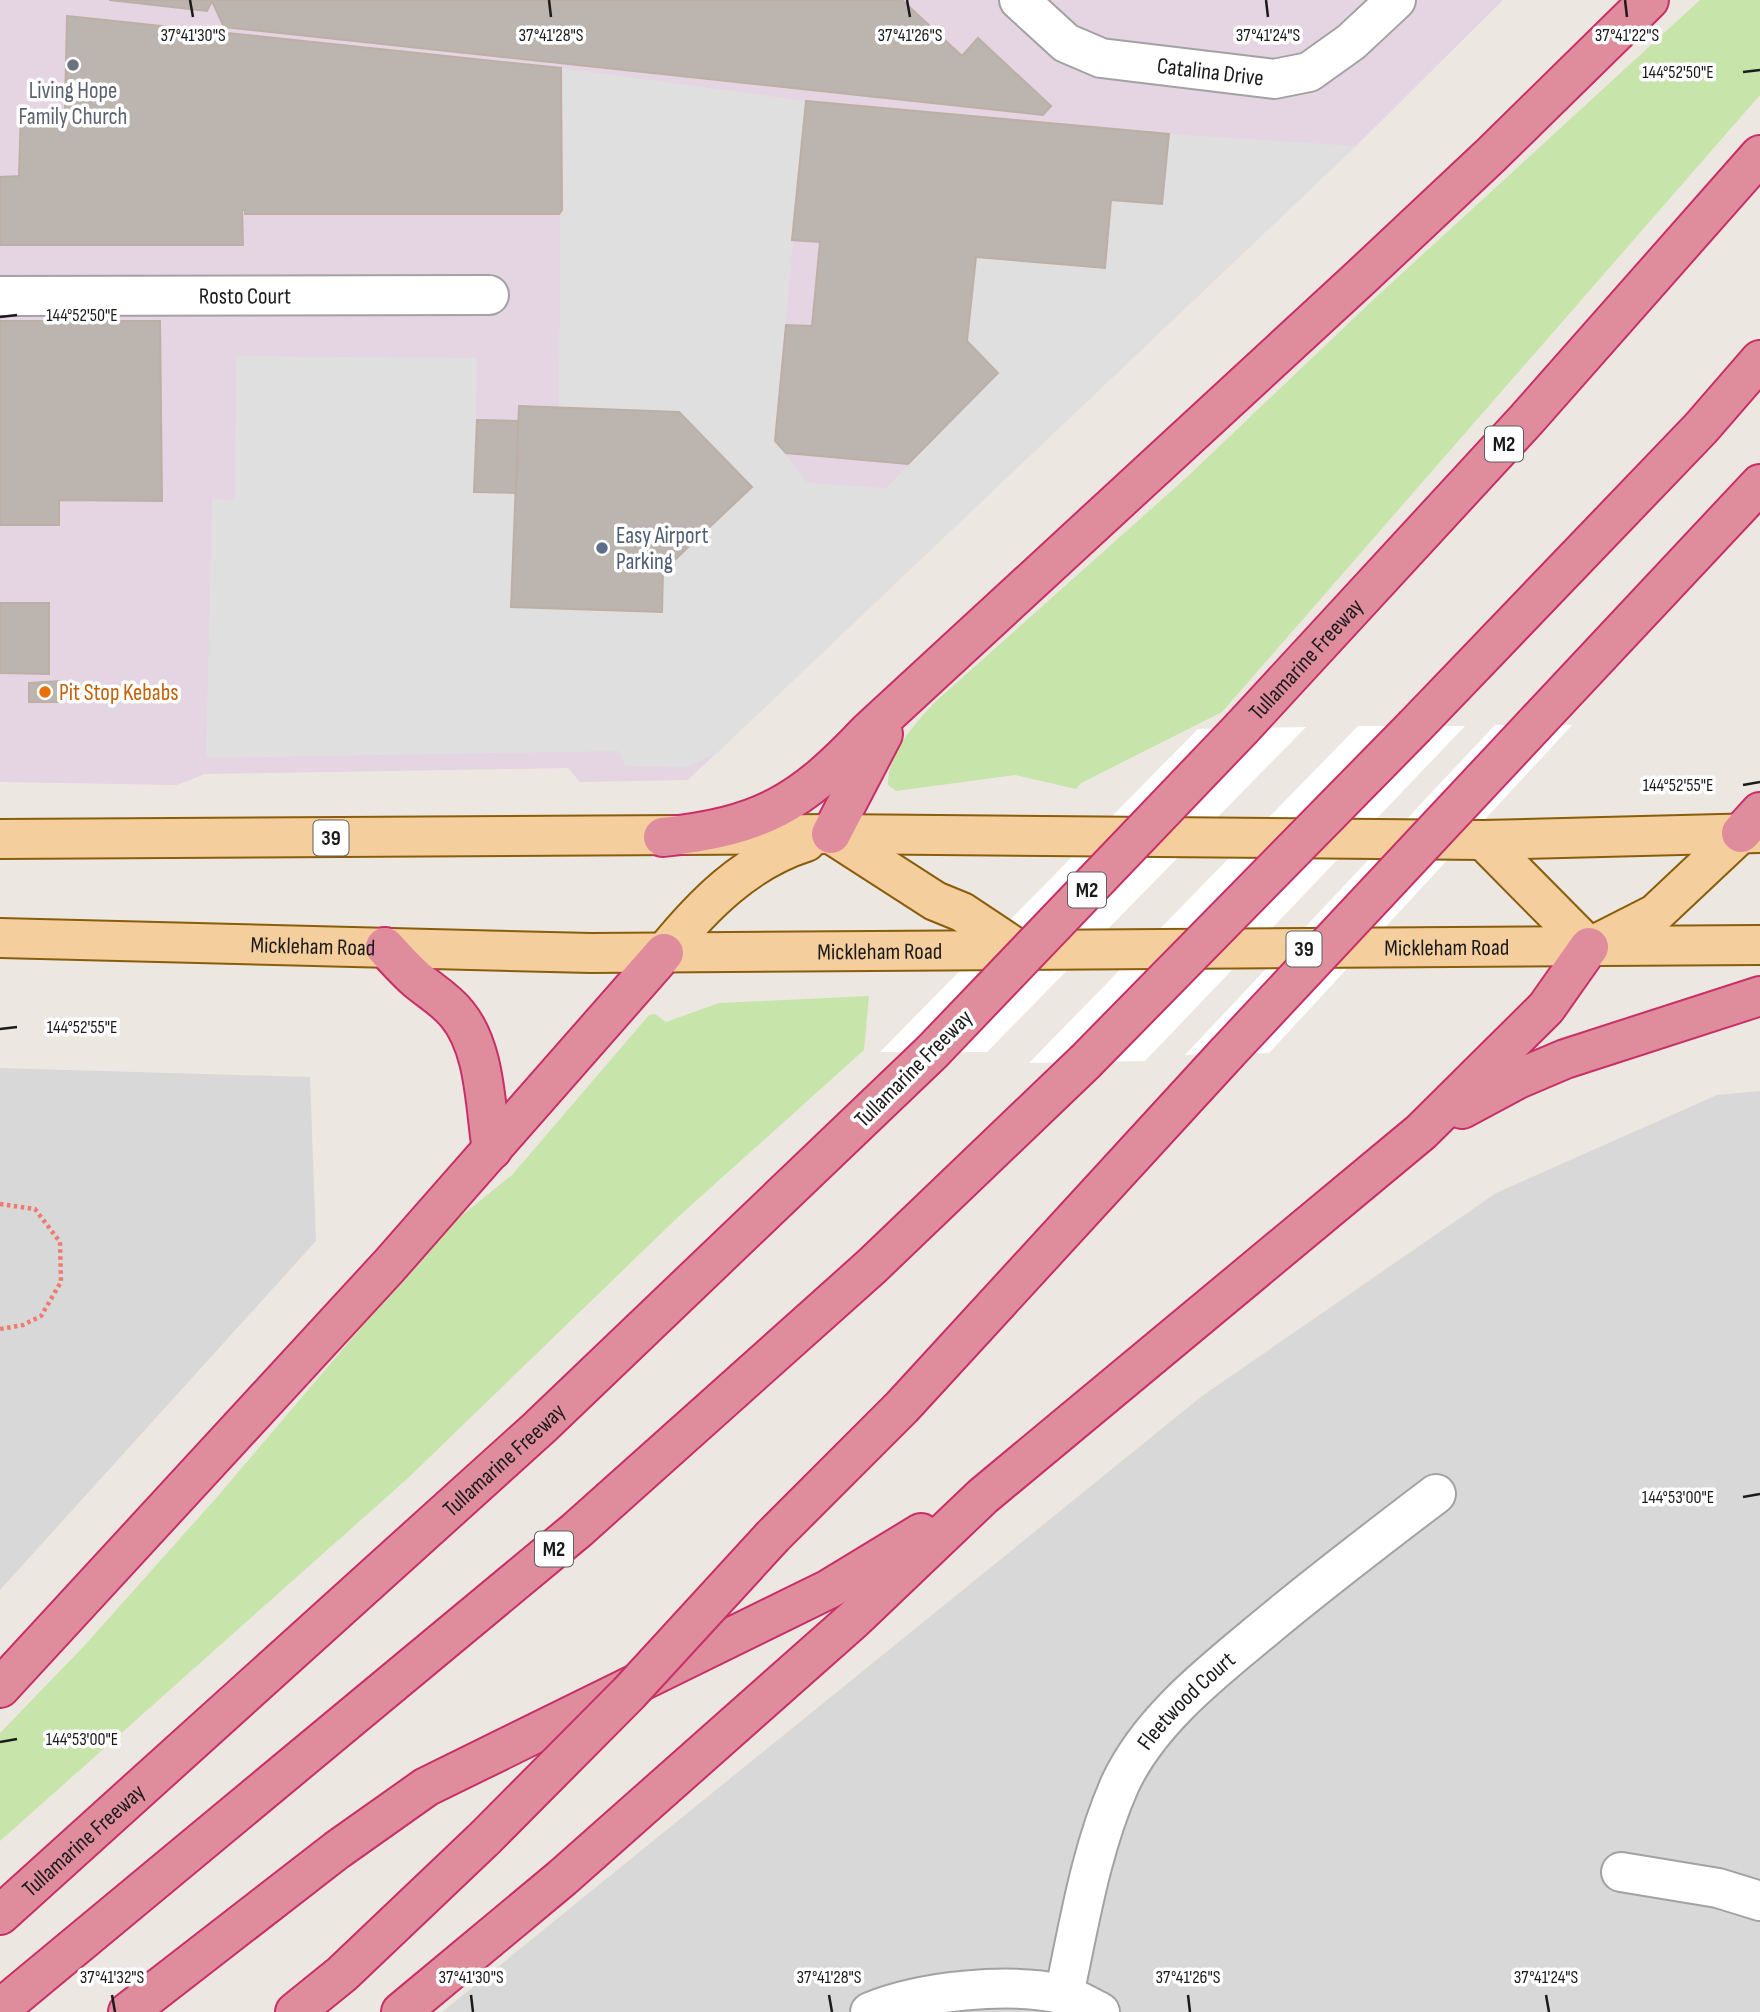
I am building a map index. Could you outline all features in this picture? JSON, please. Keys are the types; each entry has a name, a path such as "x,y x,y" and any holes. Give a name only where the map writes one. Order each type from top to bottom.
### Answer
{"highway":[{"path":"663,837 741,823 794,801 827,776 868,732 910,697 1463,182 1649,0"},
{"name":"Tullamarine Freeway","path":"0,1914 539,1428 932,1052 1242,727 1527,420 1760,155"},
{"name":"M2","path":"0,2009 578,1530 872,1266 1086,1062 1415,726 1701,428 1760,360"},
{"path":"295,2012 342,1974 485,1838 629,1693 773,1535 902,1407 1226,1054 1760,484"},
{"path":"831,834 878,742 910,697"},
{"path":"385,947 416,979 441,997 459,1016 470,1034 479,1060 492,1150"},
{"path":"401,2012 562,1878 853,1620 983,1496 1421,1132 1546,1008 1589,947"},
{"path":"0,1688 389,1266 664,953"},
{"path":"1421,1132 1518,1079 1565,1059 1760,996"},
{"path":"128,2012 337,1850 426,1787 829,1589 983,1496"}],"main road":[{"name":"39","path":"0,839 831,834 1483,840 1754,826"},
{"path":"1483,840 1589,947 1655,914 1754,826"},
{"path":"664,953 693,917 751,866 789,848 831,834 935,901 962,912 1019,950"},
{"name":"Mickleham Road","path":"0,938 664,953 1760,945"}],"street":[{"name":"Catalina Drive","path":"1019,0 1066,43 1101,58 1274,79 1308,72 1351,42 1395,0"},
{"name":"Rosto Court","path":"0,296 489,295"},
{"name":"Fleetwood Court","path":"1064,1995 1103,1829 1121,1782 1153,1732 1220,1666 1339,1567 1436,1494"},
{"path":"1622,1872 1718,1888 1760,1901"},
{"path":"870,2012 936,1993 1038,1991 1064,1995 1100,2012"}],"path":[{"path":"0,1204 36,1209 60,1242 61,1282 41,1316 23,1325 0,1329"}],"shaded area":[{"path":"0,0 1503,0 1356,146 688,780 580,782 568,768 205,774 177,785 0,782"},
{"path":"561,68 806,101 775,441 808,483 886,488 998,373 967,341 976,257 1105,268 1111,200 1162,203 1169,134 1356,146 716,754 687,767 625,766 619,751 206,758 212,499 235,500 236,356 477,358 475,491 516,493 511,607 662,612 663,571 752,487 679,412 559,407"},
{"path":"0,1068 310,1077 316,1241 0,1590"},
{"path":"1760,1091 1760,2012 442,2012 1202,1396 1496,1193 1717,1095"}],"green space":[{"path":"1700,0 1760,0 1760,95 1222,712 1081,783 1076,789 1015,775 896,791 888,785 889,773 897,751 910,730 934,703 1187,477 1373,300"},
{"path":"869,996 864,1050 677,1218 407,1479 0,1841 0,1733 85,1645 217,1497 445,1229 512,1175 649,1015 655,1014 666,1022 719,1003"}],"pier":[{"path":"1495,725 1572,725 1269,1053 1185,1055"},
{"path":"1358,726 1465,726 1145,1061 1029,1063"},
{"path":"1306,727 987,1052 880,1052 1198,729"}],"building":[{"path":"109,0 902,0 962,56 978,38 1051,106 1043,115 224,27 212,1 207,11"},
{"path":"67,16 561,68 562,210 559,214 245,214 245,210 242,210 243,245 0,245 0,177 19,176 21,111 65,110"},
{"path":"806,101 1169,134 1162,204 1111,200 1105,268 976,257 967,341 998,373 908,464 786,453 775,441 786,325 812,326 820,242 792,240"},
{"path":"0,321 160,321 162,501 59,500 59,525 0,525"},
{"path":"519,406 679,412 752,487 663,571 662,612 511,607"},
{"path":"477,420 518,421 516,493 474,492"},
{"path":"0,603 49,603 49,674 0,673"},
{"name":"Pit Stop Kebabs","path":"61,681 61,702 29,702 29,683"}],"place":[{"name":"Living Hope Family Church","path":"73,65"},
{"name":"Easy Airport Parking","path":"602,548"},
{"name":"Pit Stop Kebabs","path":"45,692"}]}
